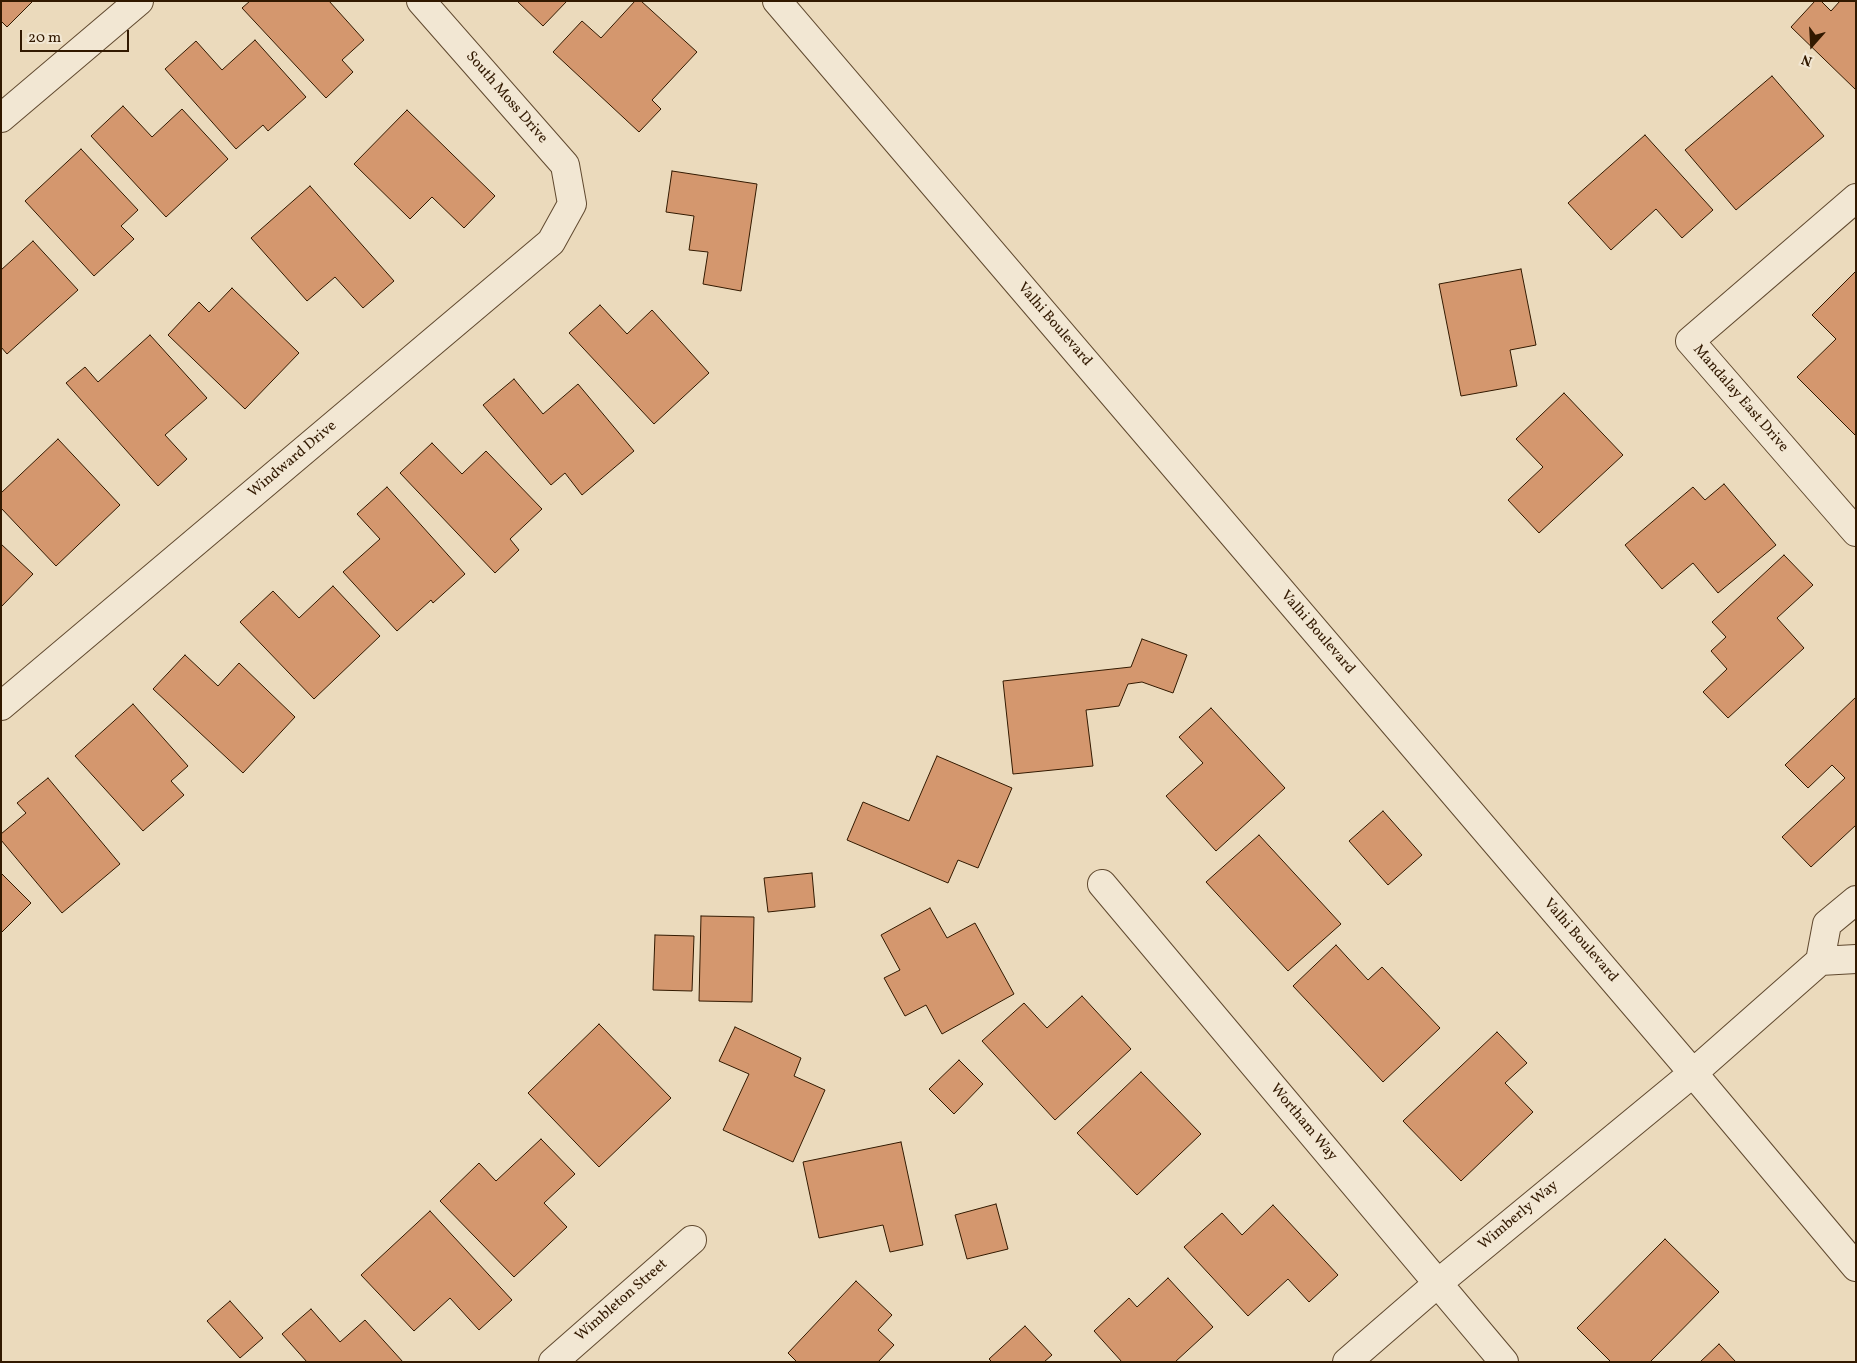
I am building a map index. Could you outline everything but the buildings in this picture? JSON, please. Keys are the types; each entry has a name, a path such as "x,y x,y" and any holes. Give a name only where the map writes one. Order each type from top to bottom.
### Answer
{"street":[{"path":"1,118 139,1"},
{"name":"South Moss Drive","path":"421,1 565,165 572,204"},
{"name":"Valhi Boulevard","path":"777,1 1693,1073 1856,1267"},
{"name":"Mandalay East Drive","path":"1856,198 1690,341 1856,532"},
{"name":"Windward Drive","path":"1,706 551,242 572,204"},
{"name":"Wortham Way","path":"1102,884 1504,1362"},
{"path":"1856,900 1827,924 1820,961 1856,959"},
{"name":"Wimberly Way","path":"1347,1362 1437,1284 1693,1073 1820,961"},
{"name":"Wimbleton Street","path":"553,1362 692,1240"}]}
